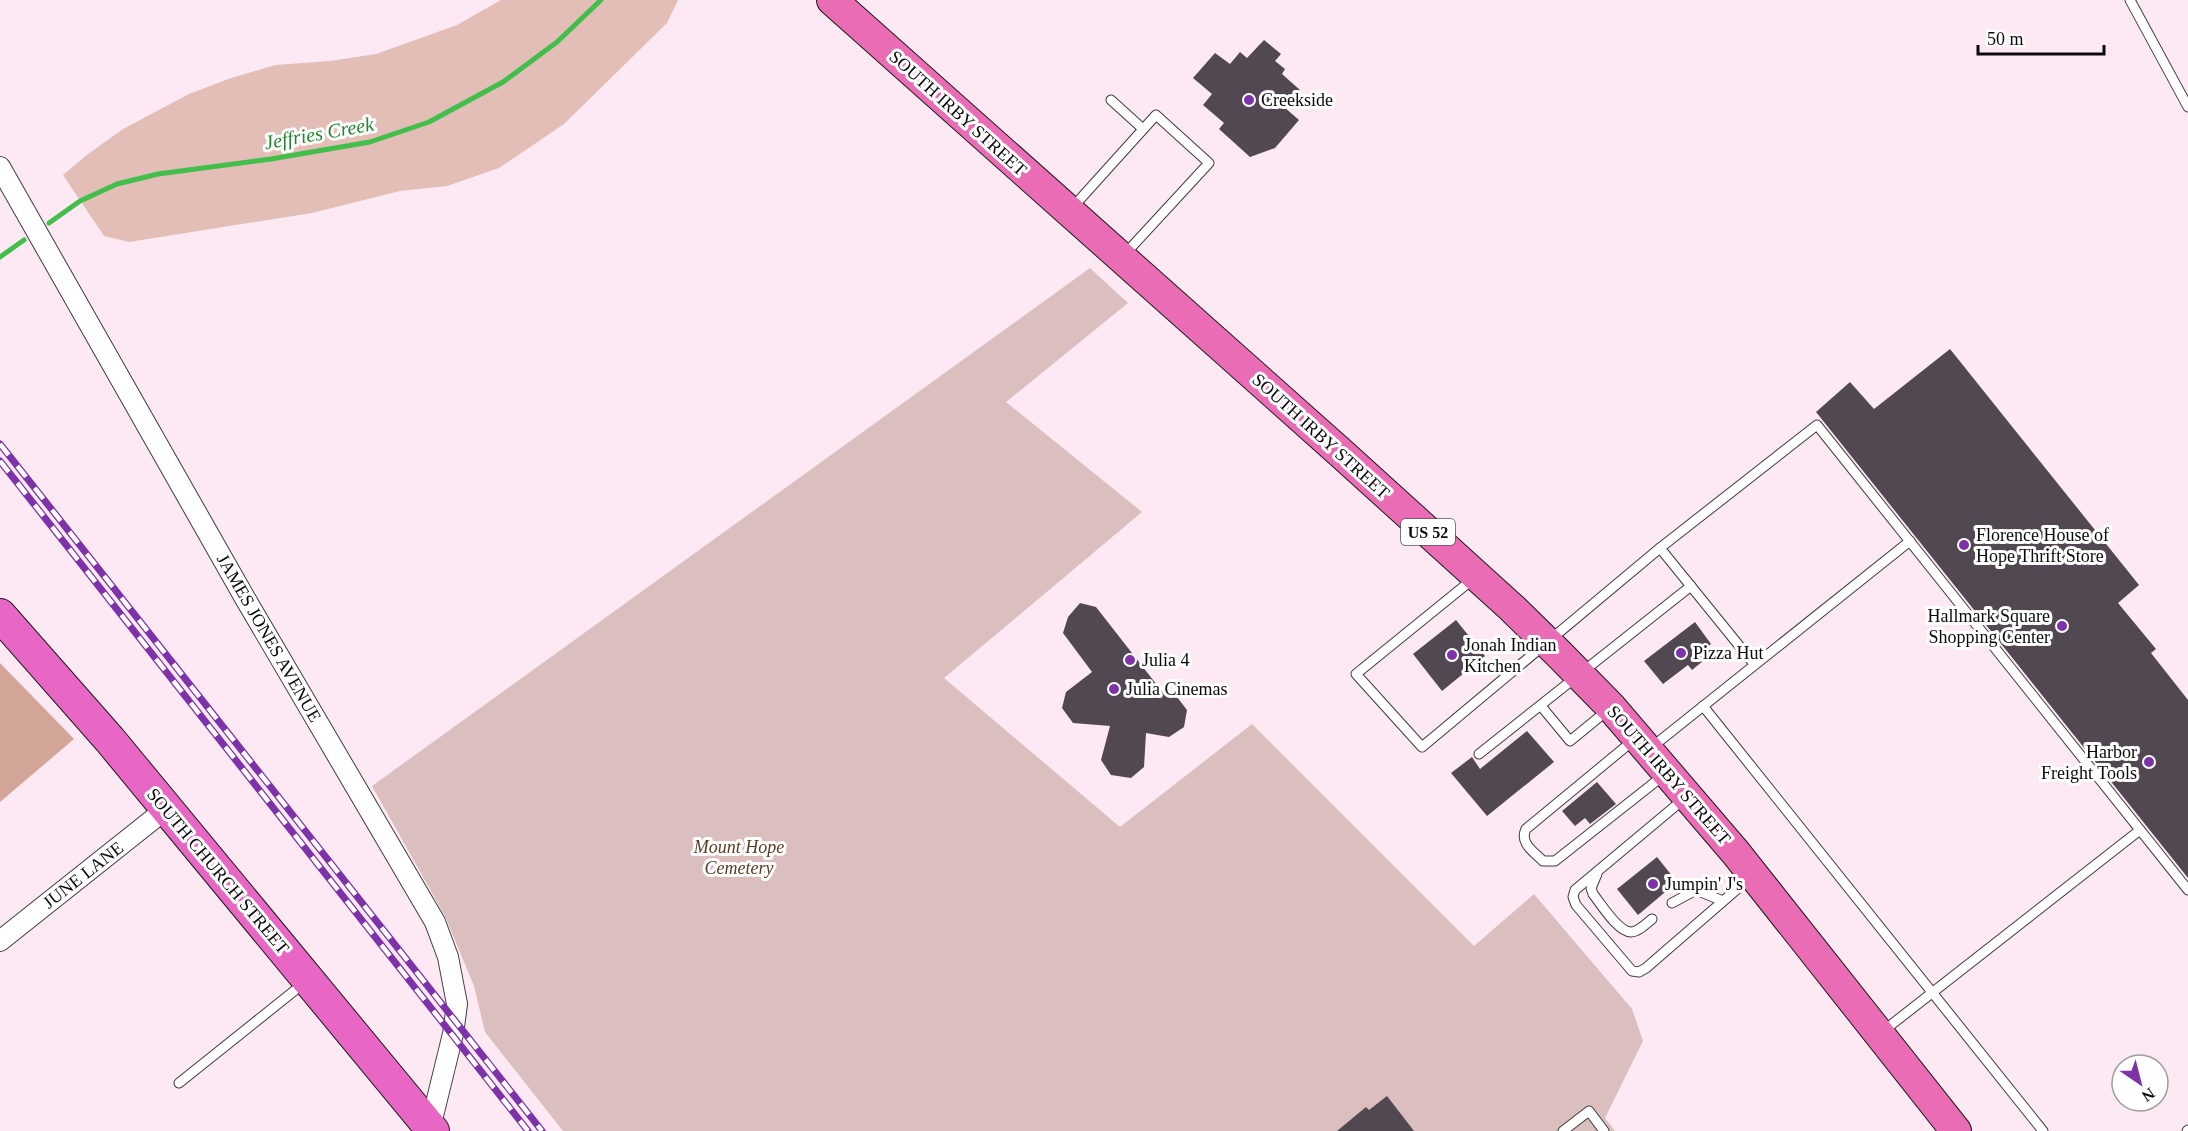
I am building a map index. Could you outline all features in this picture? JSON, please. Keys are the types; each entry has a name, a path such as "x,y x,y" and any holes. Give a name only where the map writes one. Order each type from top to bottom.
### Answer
{"highway":[{"name":"SOUTH CHURCH STREET","path":"0,615 110,740 431,1130"}],"main road":[{"name":"SOUTH IRBY STREET","path":"832,0 1477,576 1548,643 1611,707 1667,772 1753,875 1956,1131"}],"street":[{"name":"JAMES JONES AVENUE","path":"0,167 252,610 435,922 448,957 457,1004 453,1034 431,1130"},
{"name":"JUNE LANE","path":"0,941 166,809"}],"lane":[{"path":"2130,0 2188,107"},
{"path":"1111,100 1143,129"},
{"path":"1069,211 1156,115 1209,163 1122,258"},
{"path":"1477,576 1356,674 1422,747 1660,548 1817,425 2188,890"},
{"path":"1667,772 1555,861 1543,861 1525,842 1523,835 1526,829 1642,744 1703,706 1910,541"},
{"path":"1660,548 1755,664"},
{"path":"1479,754 1691,586"},
{"path":"1541,706 1570,741 1611,707"},
{"path":"1703,706 2043,1131"},
{"path":"1687,796 1575,890 1573,897 1575,905 1632,971 1639,972 1753,875"},
{"path":"1879,1034 2140,830"},
{"path":"1601,866 1591,888 1593,894 1621,929 1631,932 1652,919"},
{"path":"1672,903 1696,890 1724,901"},
{"path":"179,1083 308,980"},
{"path":"1563,1131 1589,1111 1604,1131"}],"shaded area":[{"path":"501,0 678,0 667,23 564,124 499,168 447,186 400,191 312,213 129,242 104,236 63,175 123,129 189,94 231,78 276,65 330,61 376,54 457,25"},
{"path":"0,663 74,739 0,802"}],"green space":[{"name":"Mount Hope Cemetery","path":"1090,268 1128,303 1006,402 1142,512 944,678 1120,827 1252,724 1474,946 1534,894 1632,1009 1643,1041 1605,1118 1615,1131 563,1131 485,1032 474,986 445,916 372,786"}],"building":[{"name":"Creekside","path":"1264,40 1281,54 1275,61 1285,69 1282,74 1300,90 1284,107 1299,120 1275,148 1250,157 1219,129 1224,123 1203,105 1212,94 1193,78 1215,53 1230,64 1240,52 1247,58"},
{"name":"Hallmark Square Shopping Center","path":"1950,349 2139,585 2118,603 2156,649 2151,653 2188,700 2188,878 1816,412 1850,382 1874,409"},
{"name":"Julia Cinemas","path":"1080,603 1096,607 1164,694 1177,697 1187,710 1184,727 1169,737 1146,733 1144,767 1131,778 1111,775 1101,760 1110,726 1073,723 1062,708 1066,692 1092,672 1063,633 1068,617"},
{"path":"1456,620 1485,656 1442,691 1413,654"},
{"name":"Pizza Hut","path":"1695,622 1711,644 1704,650 1709,656 1692,670 1688,665 1663,684 1644,661"},
{"path":"1527,731 1554,762 1487,816 1451,773 1472,757 1480,769"},
{"path":"1597,782 1616,804 1590,824 1585,818 1575,826 1562,811"},
{"path":"1657,857 1677,882 1638,915 1617,889"},
{"path":"1387,1096 1414,1131 1337,1131 1366,1107 1369,1110"}],"waterway":[{"name":"Jeffries Creek","path":"49,223 80,201 117,184 158,174 271,159 370,142 429,122 503,82 557,42 601,0"},
{"name":"Jeffries Creek","path":"0,257 24,240"}],"railway":[{"path":"0,444 542,1131"},
{"path":"0,461 528,1131"}],"place":[{"name":"Creekside","path":"1249,100"},
{"name":"Florence House of Hope Thrift Store","path":"1964,545"},
{"name":"Hallmark Square Shopping Center","path":"2062,626"},
{"name":"Pizza Hut","path":"1681,653"},
{"name":"Jonah Indian Kitchen","path":"1452,655"},
{"name":"Julia 4","path":"1130,660"},
{"name":"Julia Cinemas","path":"1114,689"},
{"name":"Harbor Freight Tools","path":"2149,762"},
{"name":"Jumpin' J's","path":"1653,884"}]}
